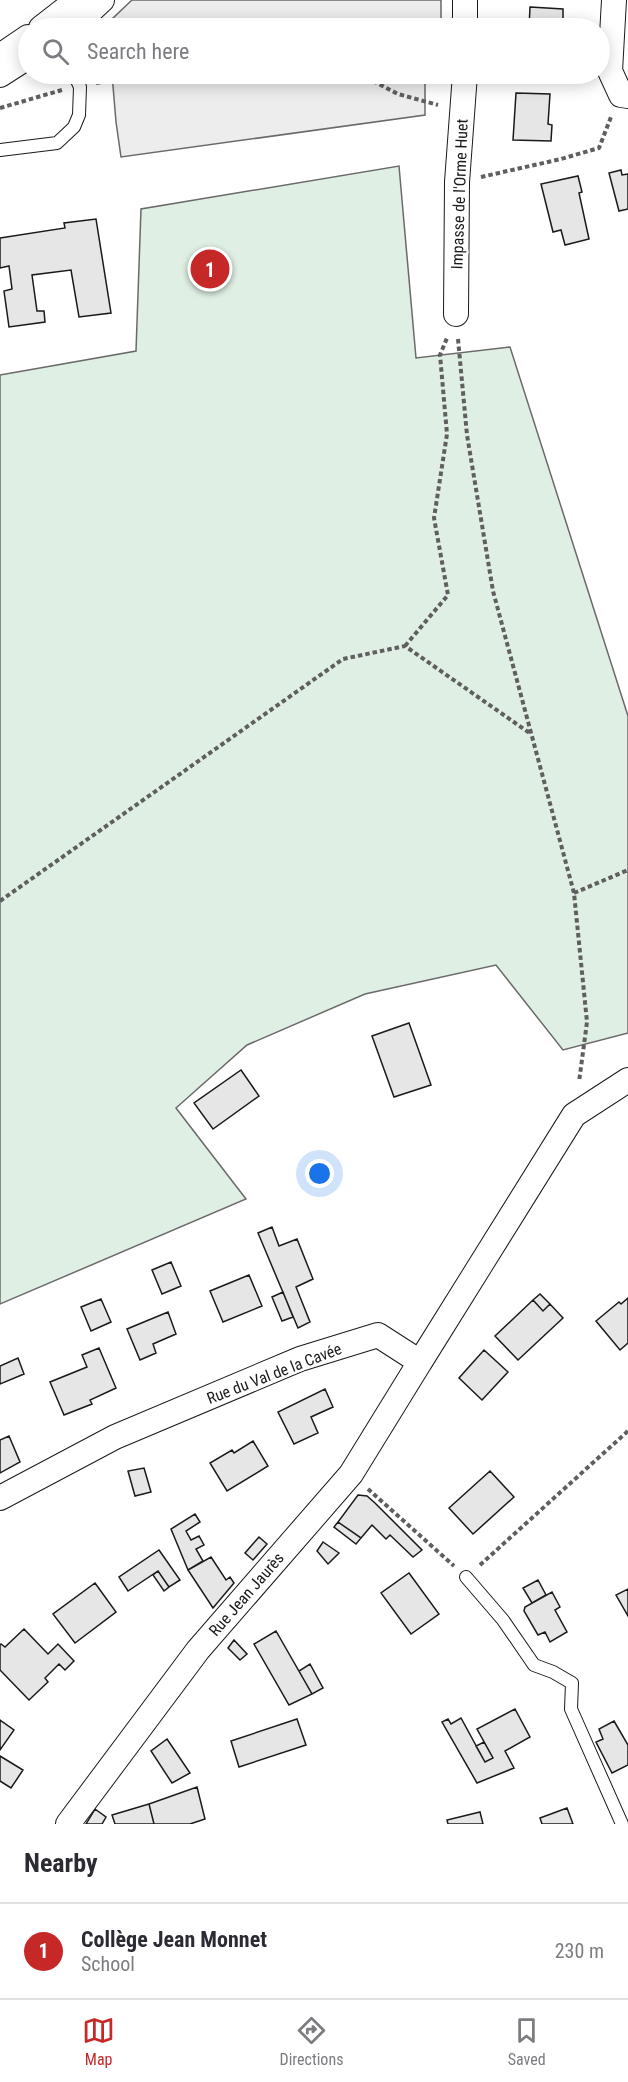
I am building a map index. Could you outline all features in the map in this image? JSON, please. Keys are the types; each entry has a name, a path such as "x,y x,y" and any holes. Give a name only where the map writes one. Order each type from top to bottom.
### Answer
{"street":[{"path":"61,18 77,0"},
{"path":"77,18 87,14 102,0"},
{"path":"465,0 465,18"},
{"path":"614,0 610,71 624,95"},
{"path":"0,56 18,44"},
{"path":"0,75 18,63"},
{"name":"Impasse de l'Orme Huet","path":"456,314 457,182 464,84"},
{"path":"420,1362 574,1115 628,1080"},
{"name":"Rue du Val de la Cavée","path":"0,1498 115,1437 300,1359 378,1335 420,1362"},
{"name":"Rue Jean Jaurès","path":"68,1824 198,1650 351,1474 420,1362"}],"lane":[{"path":"0,150 57,143 74,127 80,115 79,84"},
{"path":"466,1577 503,1620 534,1665 553,1672 572,1683 571,1709 622,1824"}],"path":[{"path":"379,84 398,94 462,111"},
{"path":"457,182 561,159 599,148 624,95"},
{"path":"0,902 343,659 405,646 448,595 434,518 447,434 440,355 456,314"},
{"path":"456,314 467,435 493,591 574,893 588,1022 574,1115"},
{"path":"405,646 532,735"},
{"path":"574,893 628,870"},
{"path":"360,1483 466,1577 628,1431"}],"green space":[{"path":"399,166 416,358 510,347 628,716 628,1033 563,1050 496,965 365,994 247,1045 176,1108 246,1199 0,1304 0,375 136,351 141,209"}],"shaded area":[{"path":"132,0 441,0 441,18 113,18"},
{"path":"113,84 425,84 425,115 121,157"}],"building":[{"path":"530,7 563,9 563,18 529,18"},
{"path":"516,93 550,94 548,124 552,125 551,141 513,140"},
{"path":"621,170 622,175 628,174 628,209 619,211 609,173"},
{"path":"578,176 582,192 579,193 589,239 565,245 561,230 553,232 541,184"},
{"path":"96,219 111,313 79,317 71,270 32,275 37,311 44,311 45,322 9,327 4,291 12,289 9,266 0,268 0,238 65,228 64,223"},
{"path":"409,1023 431,1085 394,1097 372,1036"},
{"path":"241,1070 259,1096 213,1129 194,1103"},
{"path":"272,1227 279,1246 297,1239 313,1279 296,1287 310,1322 298,1328 258,1233"},
{"path":"171,1262 181,1286 162,1294 152,1270"},
{"path":"249,1275 262,1306 223,1322 210,1291"},
{"path":"283,1292 293,1317 282,1321 272,1297"},
{"path":"540,1294 550,1304 543,1311 533,1300"},
{"path":"628,1298 628,1343 620,1350 596,1321 619,1302 621,1304"},
{"path":"101,1299 111,1322 91,1331 81,1307"},
{"path":"533,1300 543,1311 550,1304 563,1318 518,1360 495,1336"},
{"path":"168,1312 176,1334 153,1344 156,1353 140,1360 127,1329"},
{"path":"99,1348 116,1388 90,1400 92,1404 64,1415 50,1382 87,1367 82,1355"},
{"path":"484,1350 508,1372 482,1400 459,1378"},
{"path":"18,1358 24,1374 0,1384 0,1366"},
{"path":"325,1389 333,1407 311,1417 318,1433 294,1444 278,1412"},
{"path":"9,1436 20,1462 0,1473 0,1440"},
{"path":"253,1441 268,1466 227,1491 210,1463 232,1450 234,1453"},
{"path":"144,1468 151,1492 135,1496 128,1471"},
{"path":"490,1471 514,1497 473,1534 449,1508"},
{"path":"358,1495 367,1496 422,1550 413,1557 390,1535 386,1539 372,1525 361,1538 338,1522"},
{"path":"195,1514 200,1522 186,1531 191,1540 199,1536 204,1545 196,1549 203,1561 188,1570 171,1529"},
{"path":"338,1522 361,1538 356,1544 334,1527"},
{"path":"259,1537 267,1544 253,1560 245,1553"},
{"path":"323,1542 339,1553 328,1564 317,1551"},
{"path":"159,1550 180,1580 169,1587 158,1571 128,1591 119,1577"},
{"path":"211,1557 226,1580 230,1577 234,1583 213,1608 188,1570"},
{"path":"158,1571 169,1587 164,1591 153,1575"},
{"path":"409,1573 439,1614 411,1634 381,1593"},
{"path":"538,1580 546,1595 532,1603 523,1588"},
{"path":"95,1583 116,1612 75,1643 53,1614"},
{"path":"628,1589 628,1616 616,1595"},
{"path":"552,1592 560,1607 555,1610 567,1632 550,1642 545,1632 538,1635 524,1611 525,1607"},
{"path":"24,1629 48,1654 58,1644 74,1661 65,1670 59,1664 45,1678 48,1682 29,1700 0,1670 0,1645 5,1647"},
{"path":"276,1631 312,1694 289,1705 254,1644"},
{"path":"234,1640 247,1654 240,1660 228,1648"},
{"path":"310,1664 323,1688 312,1694 299,1671"},
{"path":"515,1709 530,1737 505,1751 514,1768 477,1783 442,1722 448,1719 451,1724 461,1718 485,1762 493,1758 477,1729"},
{"path":"297,1719 306,1745 239,1767 231,1741"},
{"path":"0,1720 14,1730 0,1750"},
{"path":"614,1721 628,1745 628,1765 612,1773 596,1742 603,1739 599,1729"},
{"path":"167,1739 190,1773 172,1783 151,1751"},
{"path":"484,1742 493,1758 485,1762 476,1746"},
{"path":"0,1756 23,1770 11,1788 0,1781"},
{"path":"197,1787 205,1819 190,1824 154,1824 149,1804"},
{"path":"149,1804 154,1824 115,1824 112,1815"},
{"path":"567,1808 573,1824 542,1824 540,1818"},
{"path":"95,1809 106,1817 102,1824 86,1824"},
{"path":"480,1812 483,1824 448,1824 447,1820"}],"place":[{"name":"Collège Jean Monnet","path":"210,269"}]}
